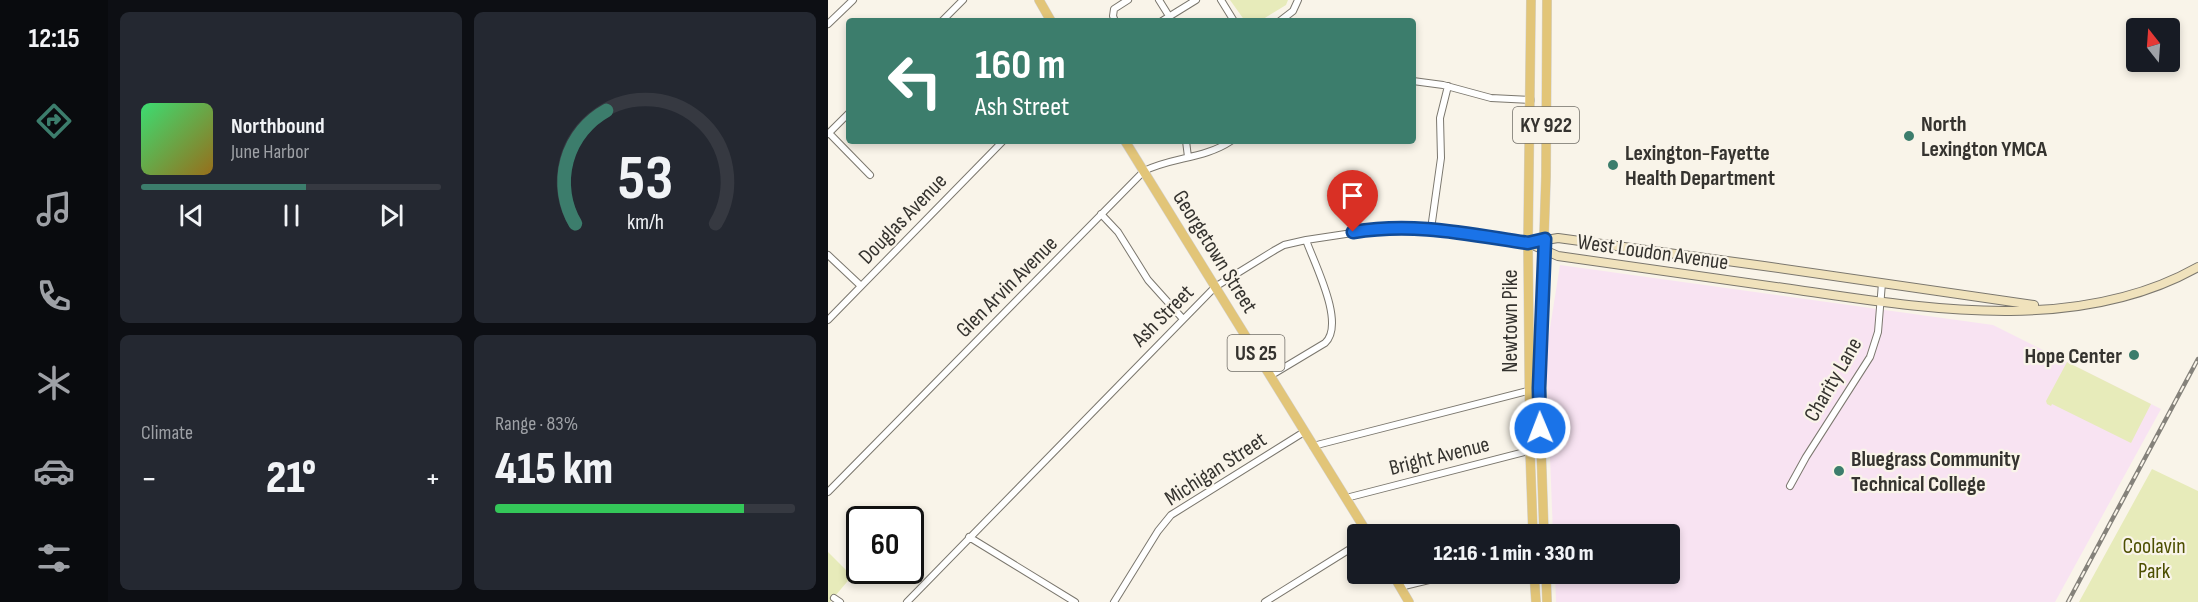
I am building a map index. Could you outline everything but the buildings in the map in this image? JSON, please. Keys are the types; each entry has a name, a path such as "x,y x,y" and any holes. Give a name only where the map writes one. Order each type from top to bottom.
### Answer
{"main road":[{"path":"1039,0 1050,18"},
{"name":"Newtown Pike","path":"1531,0 1528,243 1533,524"},
{"name":"Newtown Pike","path":"1544,524 1539,388 1545,239 1547,0"},
{"name":"Georgetown Street","path":"1127,144 1362,524"},
{"name":"West Loudon Avenue","path":"1528,243 1558,238 1882,282 2053,308"},
{"name":"West Loudon Avenue","path":"1528,243 1558,256 1880,302 1979,312 2053,308 2109,301 2162,285 2198,267"},
{"path":"1398,584 1409,602"},
{"path":"1535,584 1536,602"},
{"path":"1546,584 1547,602"}],"street":[{"path":"828,24 853,0"},
{"path":"945,18 963,0"},
{"path":"1114,18 1114,9 1128,0"},
{"path":"1159,0 1169,16"},
{"path":"1166,18 1196,0"},
{"path":"1221,0 1232,18"},
{"path":"1284,18 1293,11 1298,0"},
{"path":"1416,81 1448,86 1491,98 1531,100"},
{"path":"1431,229 1441,158 1440,118 1448,86"},
{"path":"846,116 829,134 870,175"},
{"name":"Douglas Avenue","path":"828,320 1000,144"},
{"path":"1186,144 1188,157"},
{"name":"Glen Arvin Avenue","path":"828,492 1144,171 1212,152 1226,144"},
{"path":"1101,214 1119,232 1148,280 1183,319"},
{"name":"Ash Street","path":"907,602 1215,287 1284,246 1306,240 1381,228 1431,229 1528,243"},
{"path":"1270,376 1325,343 1331,335 1330,303 1306,240"},
{"path":"828,255 861,286"},
{"name":"Charity Lane","path":"1790,486 1870,357 1878,332 1882,282"},
{"path":"1313,446 1539,388"},
{"name":"Michigan Street","path":"1114,602 1158,531 1171,515 1304,432"},
{"name":"Bright Avenue","path":"1346,498 1540,448"},
{"path":"969,537 1075,602"},
{"path":"1265,602 1347,551"},
{"path":"1400,587 1412,584"},
{"path":"834,598 840,602"}],"shaded area":[{"name":"Bluegrass Community Technical College","path":"1560,265 1993,325 2161,409 2055,602 1556,602 1555,584 1680,584 1680,524 1553,524 1546,353"}],"green space":[{"path":"1230,0 1288,0 1286,5 1265,18 1243,18"},
{"path":"2067,362 2151,404 2131,443 2052,404 2051,406 2047,404 2046,401"},
{"name":"Coolavin Park","path":"2152,469 2198,491 2198,602 2079,602"},
{"path":"828,552 846,570 846,583 828,602"}],"railway":[{"path":"2068,602 2198,359"}],"place":[{"name":"North Lexington YMCA","path":"1909,136"},
{"name":"Lexington-Fayette Health Department","path":"1613,165"},
{"name":"Hope Center","path":"2134,355"},
{"name":"Bluegrass Community Technical College","path":"1839,471"}],"route":[{"path":"1353,232 1392,227 1426,228 1528,243 1545,239 1539,388 1540,428"}]}
